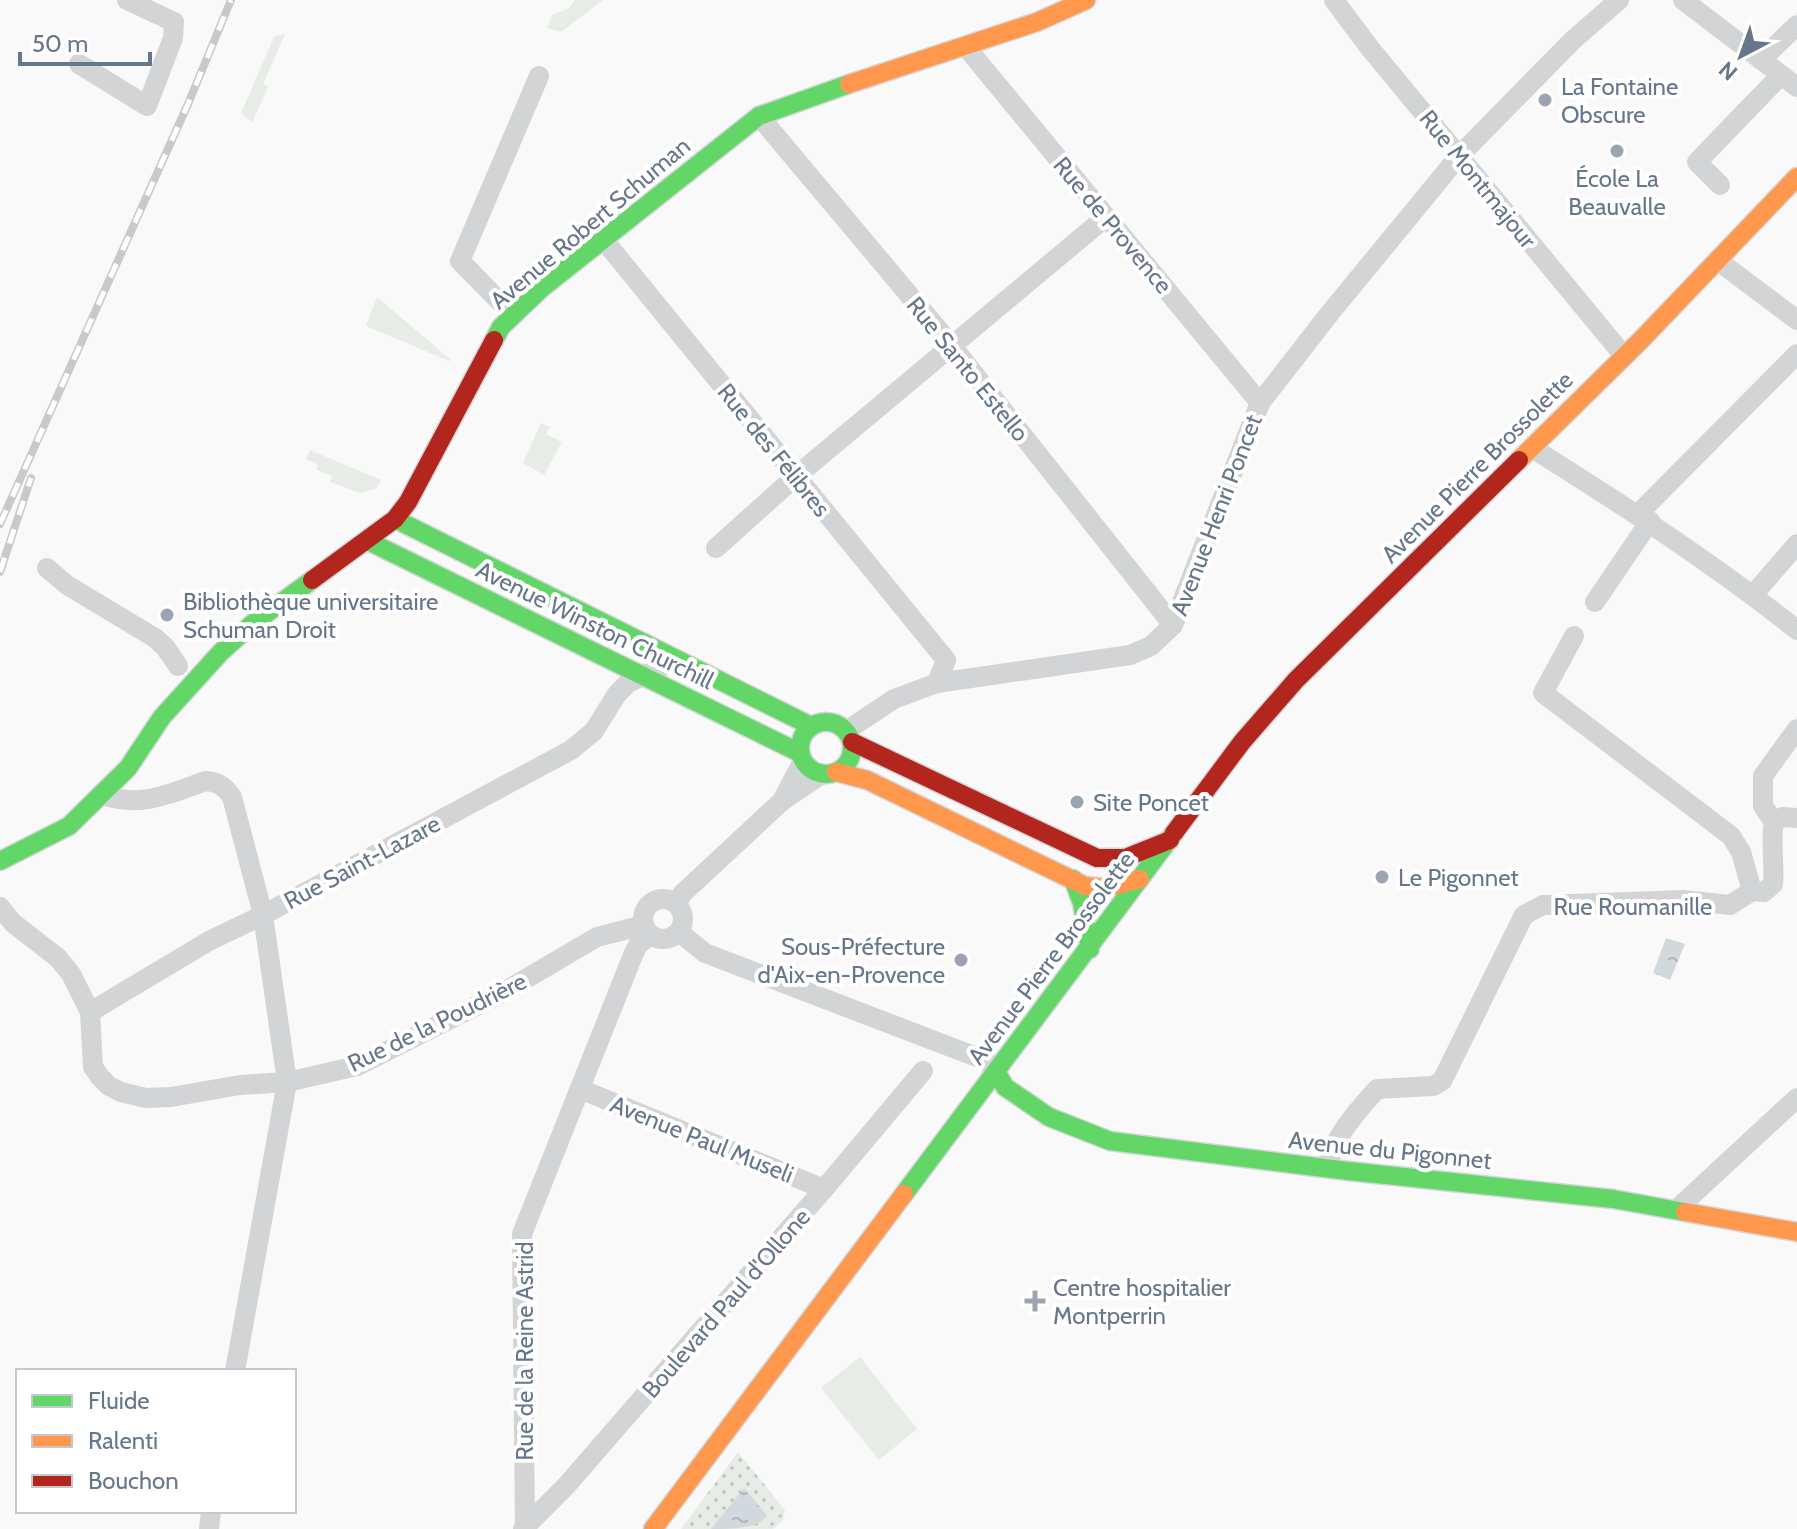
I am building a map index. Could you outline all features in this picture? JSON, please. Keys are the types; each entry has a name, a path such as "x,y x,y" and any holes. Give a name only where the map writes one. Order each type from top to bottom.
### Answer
{"street":[{"path":"79,64 147,106 173,38 174,22 127,0"},
{"name":"Avenue Robert Schuman","path":"0,861 69,826 128,768 162,717 221,652 252,624 395,519 414,491 501,327 542,288 603,239 759,116 1037,22 1086,0"},
{"name":"Rue Montmajour","path":"1334,0 1624,356"},
{"path":"1683,0 1789,81 1697,162 1720,185"},
{"name":"Avenue Henri Poncet","path":"849,737 894,699 937,683 1130,655 1151,646 1173,625 1260,403 1459,156 1607,4"},
{"path":"1761,60 1797,25"},
{"name":"Rue de Provence","path":"966,47 1260,403"},
{"path":"513,315 460,261 539,76"},
{"name":"Rue Santo Estello","path":"759,116 952,346 1173,625"},
{"name":"Avenue Pierre Brossolette","path":"653,1529 1242,742 1296,680 1624,356 1797,177"},
{"path":"716,548 795,477 1106,217"},
{"name":"Rue des Félibres","path":"603,239 946,660 978,678"},
{"path":"1717,260 1797,320"},
{"path":"1595,602 1644,518 1797,354"},
{"path":"1532,448 1644,518 1797,630"},
{"name":"Avenue Winston Churchill","path":"395,519 811,726"},
{"name":"Avenue Winston Churchill","path":"368,541 607,657 801,757"},
{"path":"1753,595 1797,544"},
{"path":"47,568 67,585 155,638 178,666"},
{"path":"1574,636 1543,693 1731,836 1741,852 1752,891"},
{"path":"607,657 617,694"},
{"name":"Rue Saint-Lazare","path":"90,1012 209,941 571,750 594,731 617,694 642,675 677,659"},
{"path":"937,683 946,660"},
{"path":"782,801 801,757 800,742 811,726 827,721 841,726 849,737 1097,858 1125,858 1170,840"},
{"path":"1797,729 1763,776 1763,806 1774,822 1783,817 1797,818"},
{"path":"676,903 782,801 849,761 849,737"},
{"path":"801,757 811,770 867,780 1095,889 1113,888 1140,879"},
{"path":"102,795 122,801 138,801 206,781 225,788 232,797 263,915 287,1082 235,1369"},
{"name":"Rue Roumanille","path":"1326,1168 1332,1147 1347,1122 1377,1089 1433,1086 1442,1081 1524,915 1543,905 1683,900 1730,905 1752,891 1764,892 1773,884 1774,822"},
{"path":"1097,858 1113,888 1111,919"},
{"path":"1073,879 1082,903 1090,949"},
{"path":"663,899 676,903 684,920 679,932 668,939 647,930 643,913 651,902 663,899"},
{"name":"Rue de la Poudrière","path":"0,907 13,923 58,958 71,974 90,1012 93,1067 109,1086 146,1098 287,1082 357,1066 500,994 597,937 647,930"},
{"name":"Rue de la Reine Astrid","path":"524,1528 522,1234 633,955 647,930"},
{"path":"679,932 705,953 987,1061 997,1073"},
{"name":"Boulevard Paul d'Ollone","path":"524,1528 566,1486 923,1071"},
{"name":"Avenue du Pigonnet","path":"997,1073 1005,1087 1040,1112 1110,1141 1613,1199 1797,1232"},
{"name":"Avenue Paul Museli","path":"580,1089 824,1189"},
{"path":"1677,1209 1797,1098"}],"shaded area":[{"path":"575,0 603,0 561,32 547,28 552,15 569,8"},
{"path":"285,34 263,84 268,87 252,123 241,113 274,37"},
{"path":"377,297 451,360 366,326"},
{"path":"541,423 550,427 546,434 562,442 544,475 523,463"},
{"path":"310,450 381,480 377,488 360,493 330,482 332,476 317,470 318,465 306,459"},
{"path":"860,1357 917,1429 879,1460 821,1388"},
{"path":"738,1452 785,1510 783,1520 773,1529 681,1529"}],"water":[{"path":"1666,938 1685,944 1670,980 1653,973"},
{"path":"744,1488 767,1515 763,1520 744,1527 711,1529"}],"railway":[{"path":"0,524 188,104 231,0"},
{"path":"0,572 31,478"}],"traffic: fast":[{"path":"494,340 501,327 542,288 759,116 849,84"},
{"path":"395,519 811,726"},
{"path":"368,541 800,753"},
{"path":"0,861 69,826 128,768 162,717 221,652 252,624 312,580"},
{"path":"826,722 844,730 852,748 844,766 826,774 808,766 800,748 808,730 826,722"},
{"path":"904,1194 1174,833"},
{"path":"1073,879 1082,903 1090,949"},
{"path":"997,1073 1005,1087 1049,1117 1110,1141 1348,1171 1613,1199 1685,1212"}],"traffic: slow":[{"path":"849,84 1037,22 1086,0"},
{"path":"1519,460 1642,339 1797,177"},
{"path":"836,772 867,780 1085,886 1106,888 1140,879"},
{"path":"653,1529 904,1194"},
{"path":"1685,1212 1797,1232"}],"traffic: jam":[{"path":"312,580 395,519 408,502 494,340"},
{"path":"1174,833 1242,742 1296,680 1519,460"},
{"path":"852,742 1097,858 1125,858 1170,840"}],"place":[{"name":"La Fontaine Obscure","path":"1545,100"},
{"name":"École La Beauvalle","path":"1617,151"},
{"name":"Bibliothèque universitaire Schuman Droit","path":"167,615"},
{"name":"Site Poncet","path":"1077,802"},
{"name":"Le Pigonnet","path":"1382,877"},
{"name":"Sous-Préfecture d'Aix-en-Provence","path":"961,960"},
{"name":"Centre hospitalier Montperrin","path":"1035,1301"}]}
